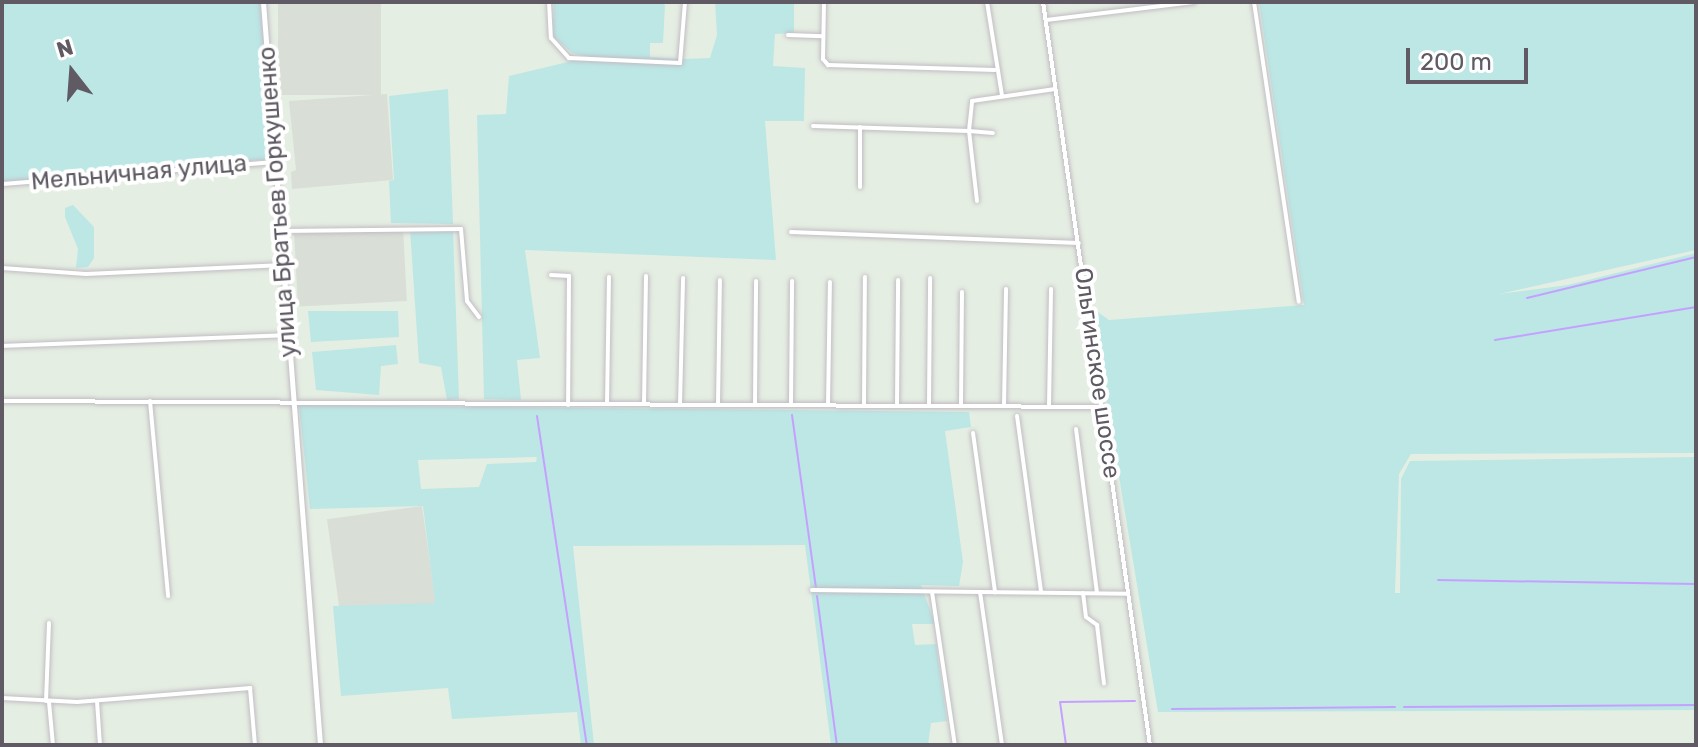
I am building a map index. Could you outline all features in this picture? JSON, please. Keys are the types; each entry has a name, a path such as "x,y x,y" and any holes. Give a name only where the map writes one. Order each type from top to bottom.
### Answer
{"street":[{"name":"улица Братьев Горкушенко","path":"263,2 320,745"},
{"path":"549,2 554,44 580,60 684,59 685,2"},
{"path":"824,2 823,59 841,67 995,70"},
{"path":"987,2 995,70 1002,96"},
{"name":"Ольгинское шоссе","path":"1043,2 1150,745"},
{"path":"1045,20 1194,2"},
{"path":"1254,2 1299,302"},
{"path":"788,35 823,36"},
{"path":"977,201 969,131 972,101 1055,89"},
{"path":"813,126 993,133"},
{"path":"860,127 860,187"},
{"name":"Мельничная улица","path":"2,184 276,162"},
{"path":"281,231 375,226 461,229 467,301 479,317"},
{"path":"791,232 1079,243"},
{"path":"2,268 86,274 284,265"},
{"path":"551,275 569,276 568,405"},
{"path":"644,404 646,276"},
{"path":"607,404 609,277"},
{"path":"864,405 865,277"},
{"path":"680,404 683,278"},
{"path":"929,405 930,278"},
{"path":"718,404 720,280"},
{"path":"897,405 898,280"},
{"path":"755,404 756,281"},
{"path":"791,404 792,281"},
{"path":"828,405 830,282"},
{"path":"1004,406 1006,289"},
{"path":"1049,406 1051,289"},
{"path":"961,406 962,292"},
{"path":"2,346 289,335"},
{"path":"2,401 1102,407"},
{"path":"150,401 168,596"},
{"path":"1017,416 1041,593"},
{"path":"1076,429 1097,593"},
{"path":"973,433 995,592"},
{"path":"812,590 1128,594"},
{"path":"932,592 955,745"},
{"path":"980,592 1002,745"},
{"path":"1083,593 1086,617 1097,625 1104,684"},
{"path":"49,623 47,701 53,745"},
{"path":"2,698 97,701 250,688 255,745"},
{"path":"97,701 100,745"}],"shaded area":[{"path":"2,2 260,2 273,159 2,182"},
{"path":"278,2 381,2 381,95 278,95"},
{"path":"554,2 660,2 665,5 663,43 650,43 650,57 684,59 710,58 717,35 715,2 794,2 794,33 775,34 773,66 805,68 804,121 765,121 776,260 525,250 540,358 517,360 521,400 484,399 477,115 506,114 509,76 589,57 572,53 553,36"},
{"path":"1259,2 1696,2 1696,250 1499,294 1568,285 1696,253 1696,453 1411,454 1399,474 1395,593 1400,593 1401,479 1410,461 1696,457 1696,710 1158,712 1091,307 1109,320 1304,305"},
{"path":"448,89 453,224 391,223 389,181 394,180 389,96"},
{"path":"387,94 393,180 292,189 291,172 296,170 289,101"},
{"path":"73,205 94,227 94,258 88,267 76,268 78,249 65,217 65,208"},
{"path":"403,228 407,301 298,307 294,234"},
{"path":"410,229 453,230 459,399 447,400 441,367 419,363"},
{"path":"308,311 398,311 399,337 311,342"},
{"path":"396,345 398,364 381,366 379,395 316,390 312,352"},
{"path":"299,405 969,412 971,427 945,431 963,562 959,586 921,585 935,624 912,624 915,645 936,644 947,721 931,723 928,745 831,745 805,545 573,546 594,745 581,745 577,712 452,719 448,688 341,696 333,606 435,603 423,506 310,509","holes":["537,457 536,462 487,464 479,487 421,489 418,460"]},
{"path":"422,506 436,603 341,616 327,519"}],"waterway":[{"path":"1527,298 1696,257"},
{"path":"1495,340 1696,307"},
{"path":"792,415 816,587"},
{"path":"537,416 587,745"},
{"path":"1438,580 1696,584"},
{"path":"817,596 837,745"},
{"path":"1066,745 1060,702 1135,701"},
{"path":"1404,707 1696,705"},
{"path":"1172,709 1395,707"}]}
